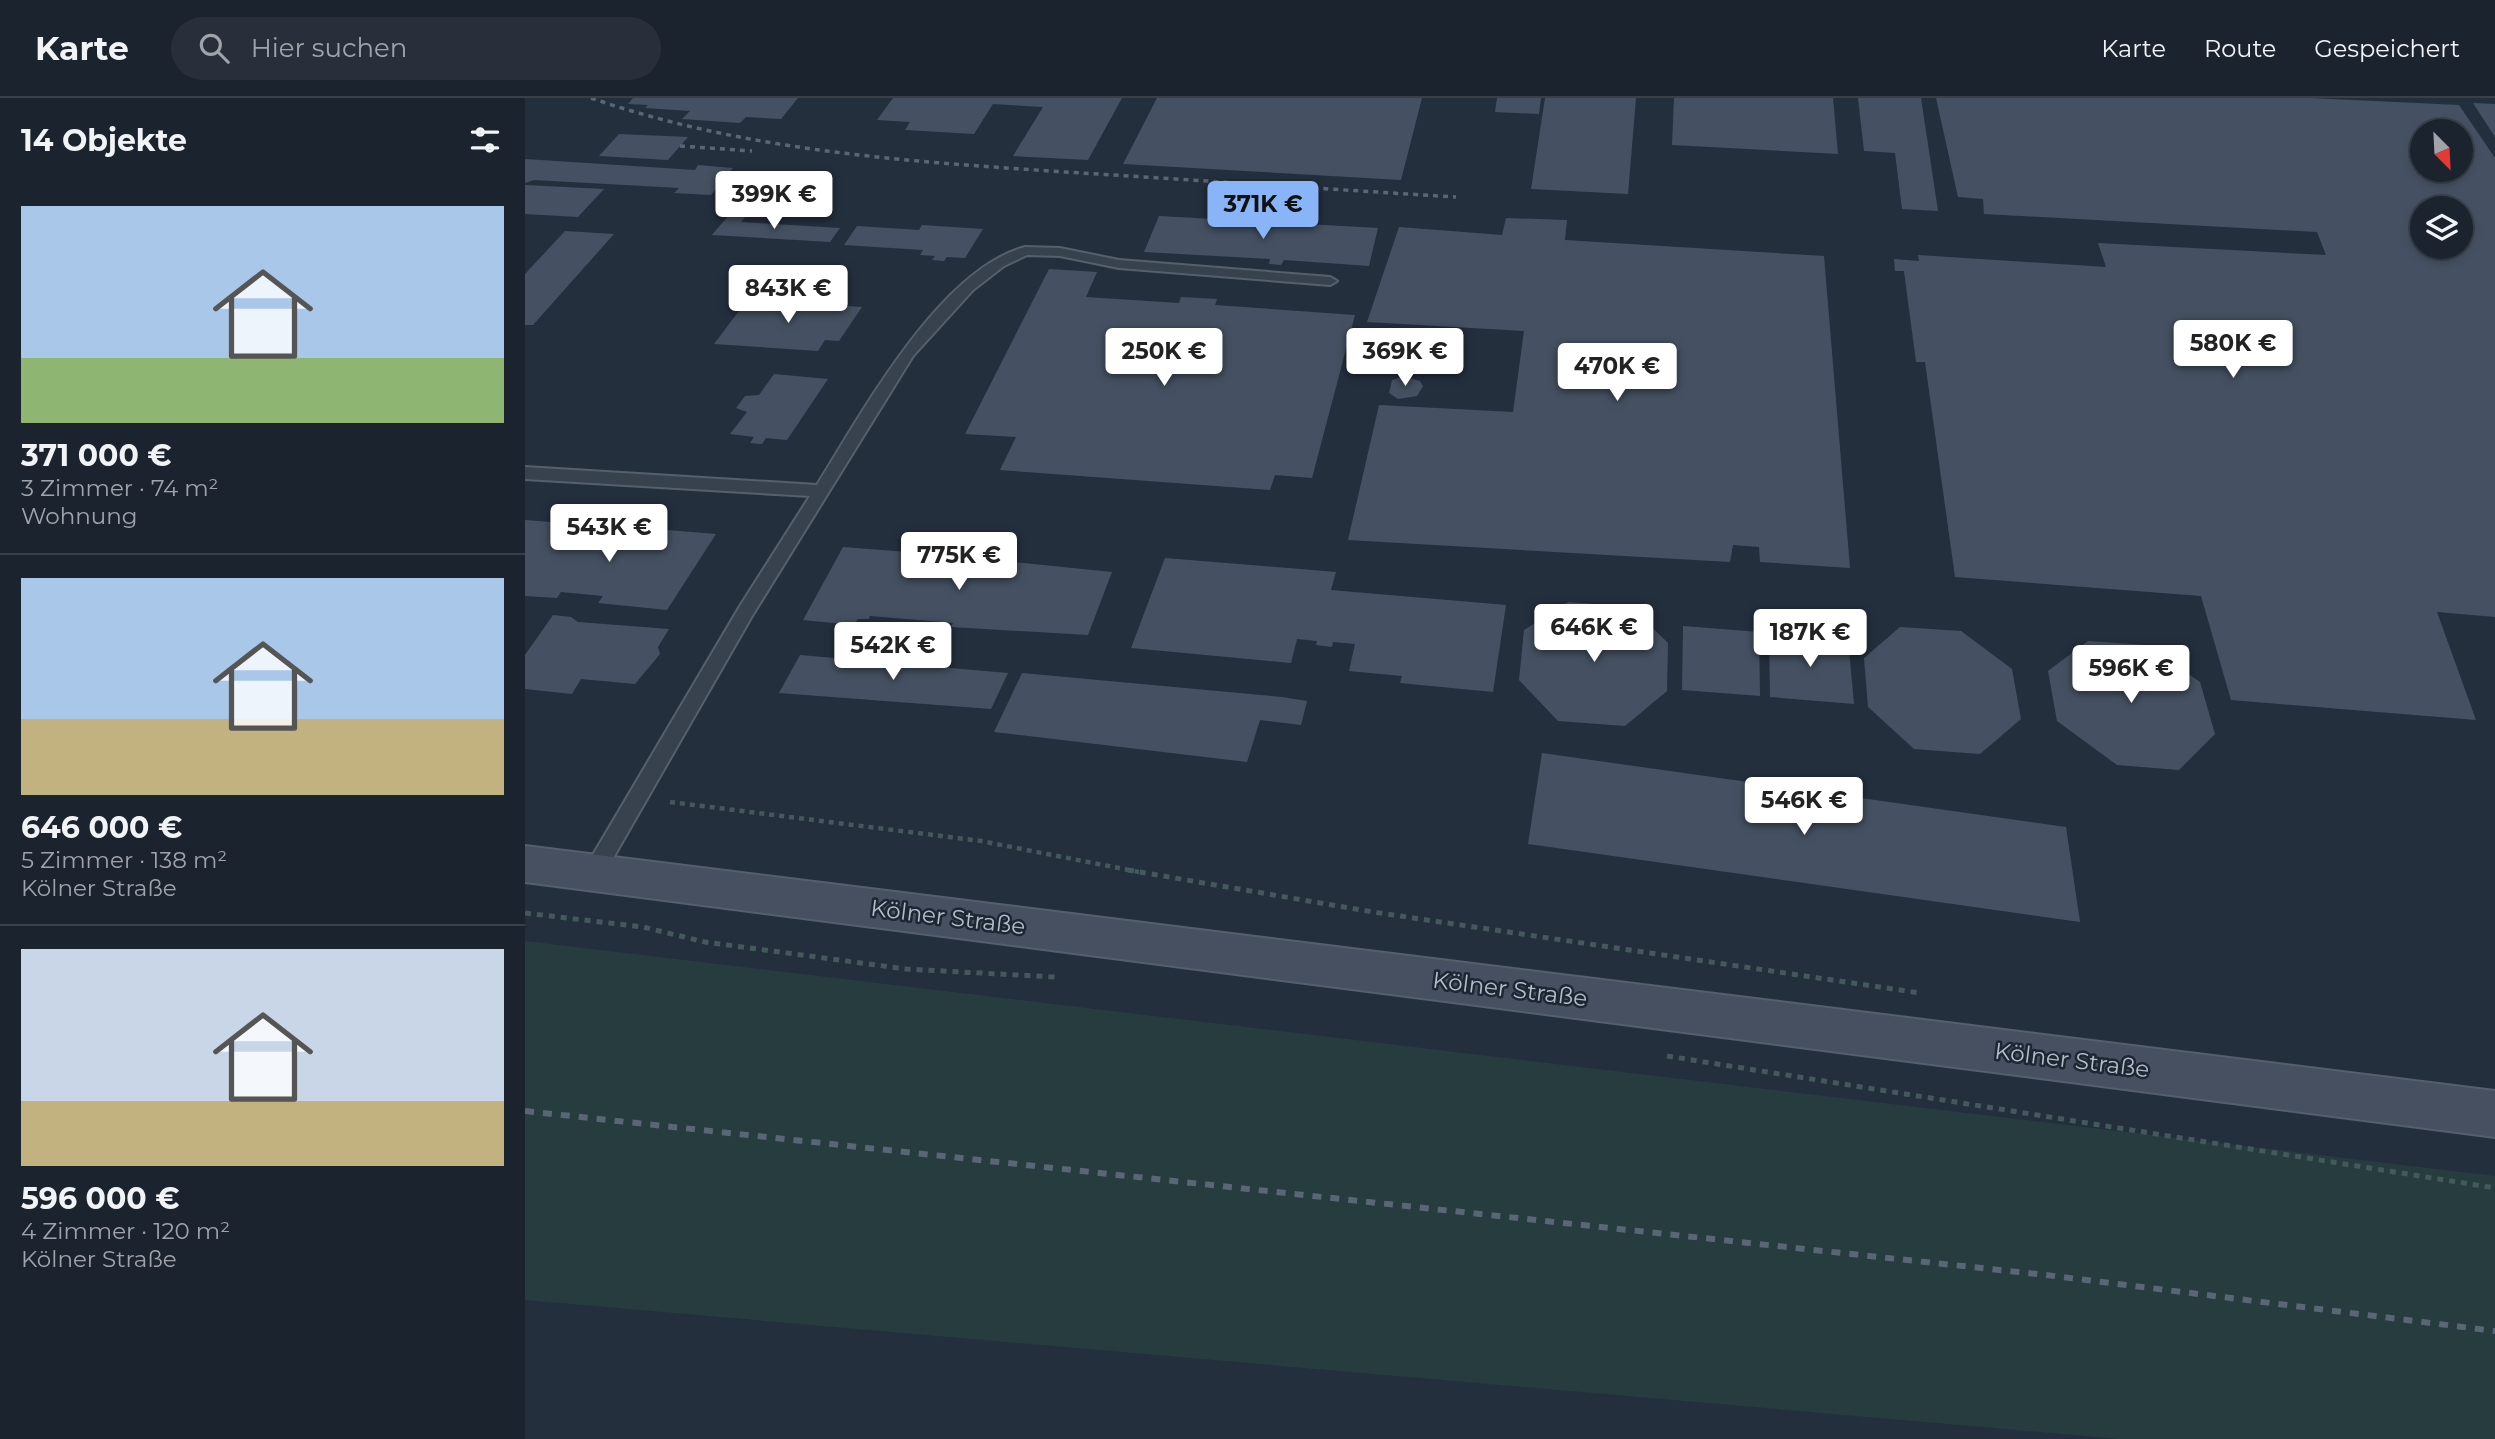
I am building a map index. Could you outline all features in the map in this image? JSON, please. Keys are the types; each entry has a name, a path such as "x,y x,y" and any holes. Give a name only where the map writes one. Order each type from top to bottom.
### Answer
{"main road":[{"name":"Kölner Straße","path":"525,864 2495,1114"}],"lane":[{"path":"594,873 821,491 908,352 968,287 999,263 1025,251 1060,252 1119,264 1330,281"},
{"path":"525,473 821,491"}],"path":[{"path":"638,798 981,841 1115,868 1373,912 1923,993"},
{"path":"525,914 643,927 705,942 906,969 1067,977"},
{"path":"1662,1056 2495,1188"}],"green space":[{"path":"525,941 2495,1176 2495,1439 2120,1439 525,1300"}],"building":[{"path":"633,98 798,98 781,119 746,117 740,123 682,119 690,111 628,104"},
{"path":"893,98 1122,98 1088,160 1013,156 1043,107 993,104 974,134 905,130 910,122 877,120"},
{"path":"1157,98 1422,98 1401,180 1123,164"},
{"path":"1497,98 1541,98 1539,114 1495,112"},
{"path":"1545,98 1636,98 1628,194 1531,189"},
{"path":"1674,98 1833,98 1838,154 1672,145"},
{"path":"1858,98 1921,98 1938,211 1902,209 1895,153 1864,151"},
{"path":"1936,98 2310,98 2459,105 2469,119 2410,119 2410,182 2473,182 2473,126 2495,158 2495,617 2437,612 2476,720 2231,700 2201,596 1955,577 1925,362 1916,362 1904,271 1895,271 1894,259 1919,261 1918,255 2106,267 2098,243 2326,255 2317,232 1984,214 1983,199 1958,197"},
{"path":"2473,103 2495,104 2495,137"},
{"path":"619,134 688,137 668,160 599,156"},
{"path":"525,159 695,170 698,165 733,168 711,195 674,193 679,188 534,180 525,183"},
{"path":"525,185 604,189 578,217 525,214"},
{"path":"728,216 745,217 741,222 840,228 830,242 712,235"},
{"path":"1159,216 1378,228 1369,266 1284,260 1281,265 1269,264 1270,259 1144,252"},
{"path":"1506,218 1567,220 1565,240 1824,256 1850,568 1760,562 1759,547 1733,545 1730,562 1348,540 1379,405 1513,412 1524,331 1367,322 1399,227 1502,235"},
{"path":"922,225 983,229 965,258 947,257 944,261 932,260 935,256 920,255 923,250 844,245 857,226 919,230"},
{"path":"565,231 614,234 533,325 525,325 525,274"},
{"path":"1049,269 1097,272 1086,297 1179,303 1181,297 1217,299 1215,305 1355,315 1312,478 1275,475 1270,490 1000,470 1016,437 965,434"},
{"path":"748,299 862,307 839,341 825,340 818,351 714,344"},
{"path":"774,374 828,379 787,440 766,438 762,444 750,443 754,437 730,434 747,412 736,408 745,396 759,395"},
{"path":"1404,376 1420,381 1423,386 1417,396 1398,399 1389,393 1392,380"},
{"path":"525,520 590,525 583,535 660,542 667,530 716,534 667,610 598,603 603,596 561,592 557,598 525,596"},
{"path":"843,547 1112,572 1088,635 951,627 953,623 870,616 869,619 858,619 854,625 803,620"},
{"path":"1165,558 1336,572 1331,590 1506,605 1493,692 1400,683 1402,676 1349,671 1355,644 1333,642 1332,647 1316,645 1317,641 1297,639 1291,663 1131,648"},
{"path":"1568,602 1631,607 1668,643 1667,691 1625,726 1558,721 1519,680 1524,630"},
{"path":"553,615 571,617 578,622 669,629 658,647 660,654 635,684 581,679 572,694 525,689 525,655"},
{"path":"1683,626 1759,632 1760,696 1682,690"},
{"path":"1900,627 1961,631 2012,669 2021,719 1980,754 1914,749 1868,707 1864,658"},
{"path":"1769,633 1848,639 1854,704 1770,697"},
{"path":"2088,641 2146,645 2200,682 2215,734 2179,770 2117,765 2057,721 2048,671"},
{"path":"800,655 1008,673 991,709 779,693"},
{"path":"1022,673 1307,701 1301,725 1260,720 1247,762 994,732"},
{"path":"1542,753 2066,827 2080,922 1528,844"}],"railway":[{"path":"591,98 707,130 766,142 884,158 1456,197"},
{"path":"680,146 752,151"},
{"path":"525,1111 2046,1275 2495,1331"}]}
